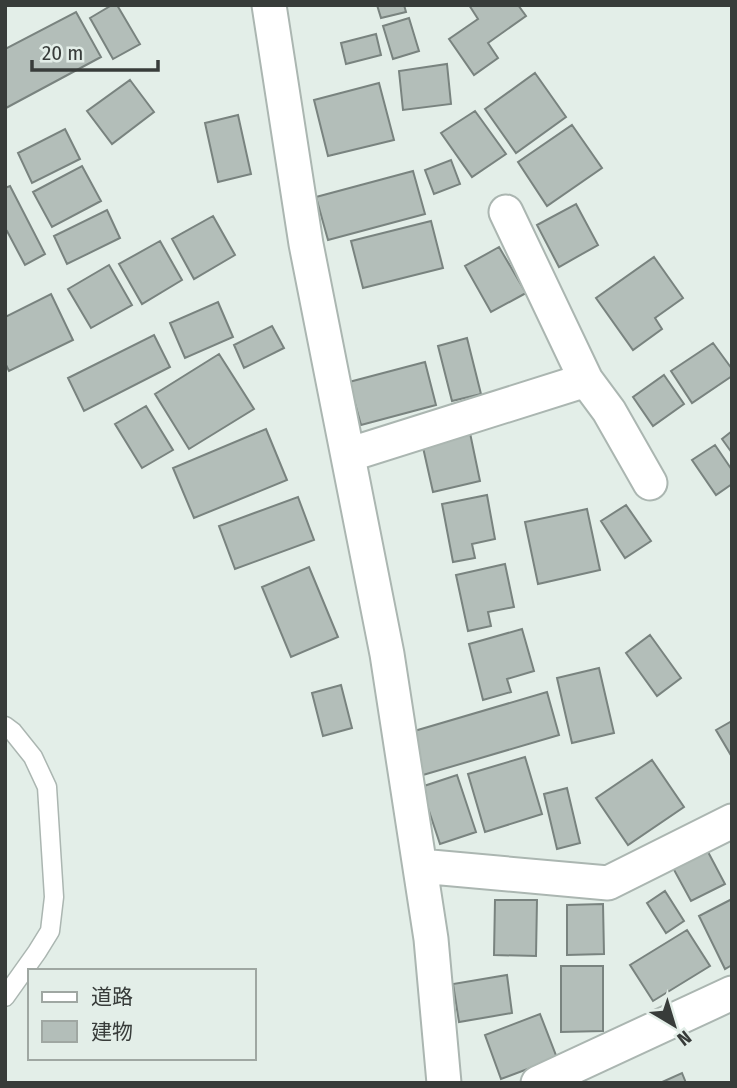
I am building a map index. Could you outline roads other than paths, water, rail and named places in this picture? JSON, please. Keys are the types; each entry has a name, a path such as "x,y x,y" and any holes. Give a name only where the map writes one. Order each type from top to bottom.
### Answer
{"street":[{"path":"268,5 306,244 387,654 431,939 445,1082"},
{"path":"506,212 586,380 609,411 650,483"},
{"path":"348,455 586,380"},
{"path":"420,866 608,883 732,821"},
{"path":"538,1083 732,993"}],"lane":[{"path":"5,726 33,757 47,787 54,897 50,931 5,997"}]}
